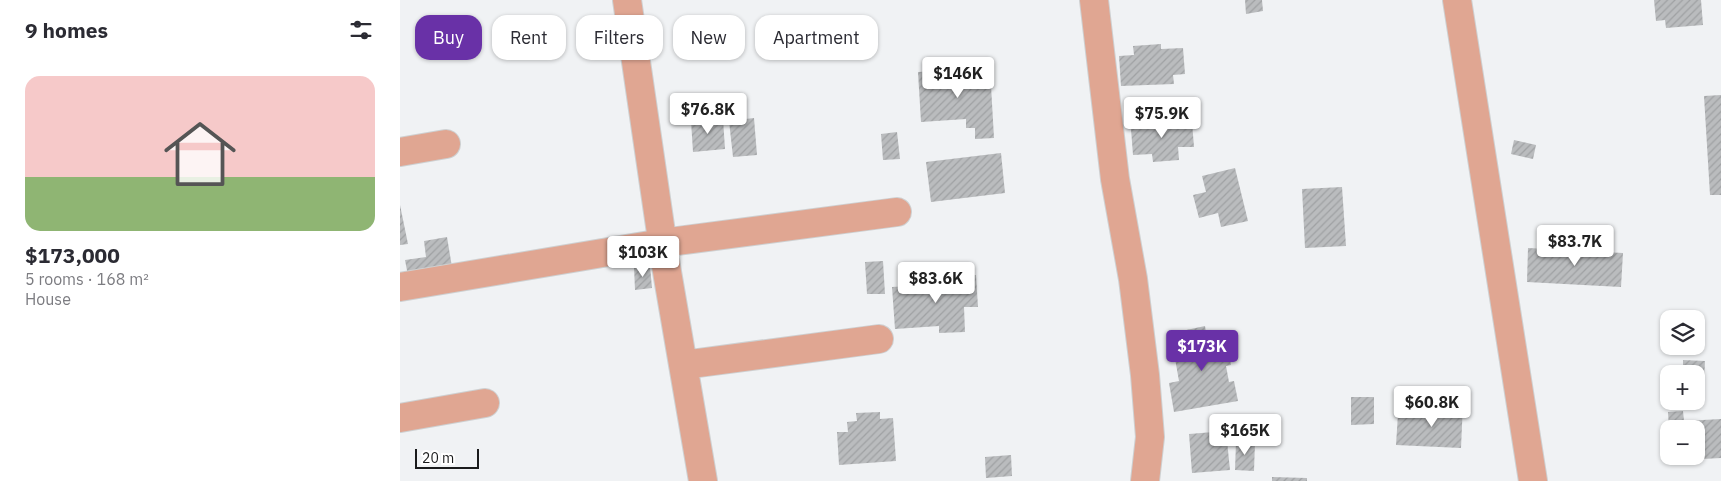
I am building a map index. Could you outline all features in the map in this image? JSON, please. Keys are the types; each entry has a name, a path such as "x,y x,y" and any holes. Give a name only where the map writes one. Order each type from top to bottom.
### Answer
{"street":[{"path":"627,0 662,243 703,481"},
{"path":"1094,0 1116,179 1133,279 1145,375 1150,437 1145,481"},
{"path":"1457,0 1533,481"},
{"path":"400,152 446,144"},
{"path":"400,287 662,243 897,212"},
{"path":"683,365 879,339"},
{"path":"400,418 485,403"}],"building":[{"path":"1245,0 1262,0 1263,11 1246,14"},
{"path":"1654,0 1701,0 1703,25 1666,28 1665,20 1656,21"},
{"path":"1161,44 1161,49 1183,48 1185,74 1173,75 1174,84 1121,86 1119,56 1134,55 1133,46"},
{"path":"990,68 994,138 975,139 975,128 966,128 966,119 921,122 918,72"},
{"path":"1721,95 1721,195 1710,195 1704,96"},
{"path":"754,118 757,155 733,157 729,121"},
{"path":"1176,118 1177,123 1192,122 1194,147 1178,147 1179,160 1153,162 1152,154 1133,155 1131,129 1143,128 1142,120"},
{"path":"723,119 725,149 693,152 691,121"},
{"path":"897,132 900,159 883,160 881,134"},
{"path":"1514,140 1536,145 1533,159 1511,154"},
{"path":"1001,153 1005,193 931,202 926,162"},
{"path":"1235,168 1248,221 1221,227 1218,213 1199,218 1193,195 1206,192 1202,176"},
{"path":"1342,187 1346,246 1305,248 1302,189"},
{"path":"400,205 408,244 400,245"},
{"path":"447,237 453,273 409,281 405,260 426,257 424,241"},
{"path":"1528,248 1623,253 1621,287 1527,282"},
{"path":"883,261 885,294 867,294 865,262"},
{"path":"650,266 652,288 635,290 634,267"},
{"path":"976,275 978,307 964,307 965,332 939,333 939,326 895,329 892,287 943,284 943,277"},
{"path":"1205,326 1207,339 1226,338 1231,365 1226,366 1229,382 1234,381 1238,401 1174,412 1169,383 1179,381 1174,353 1180,352 1177,332"},
{"path":"1683,360 1705,361 1705,365 1683,365"},
{"path":"1351,397 1374,397 1374,424 1351,425"},
{"path":"1438,402 1463,403 1461,448 1396,445 1398,414 1438,415"},
{"path":"1683,411 1684,420 1668,420 1668,412"},
{"path":"880,412 880,419 893,418 896,461 839,465 837,432 848,432 847,422 857,421 856,413"},
{"path":"1721,419 1721,458 1705,459 1705,420 1702,420"},
{"path":"1226,431 1230,470 1192,473 1189,434"},
{"path":"1236,442 1255,442 1254,471 1235,470"},
{"path":"1011,455 1012,476 986,478 985,457"},
{"path":"1272,477 1307,478 1307,481 1272,481"}]}
